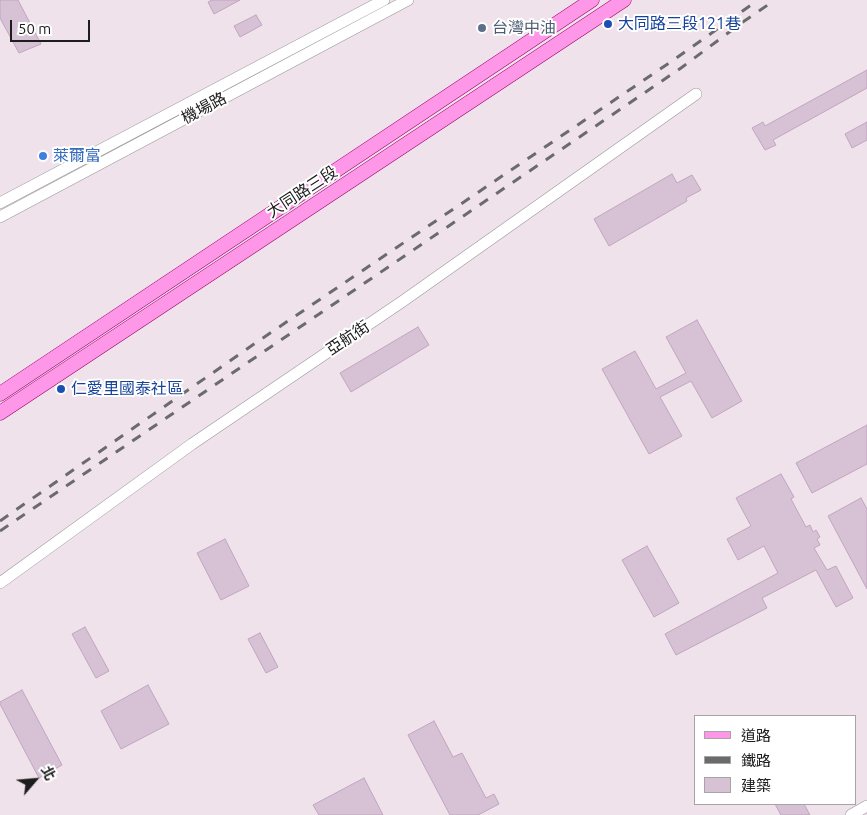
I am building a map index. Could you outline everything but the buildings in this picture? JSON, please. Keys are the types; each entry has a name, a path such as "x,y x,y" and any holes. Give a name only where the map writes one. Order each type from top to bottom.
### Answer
{"main road":[{"name":"大同路三段","path":"0,394 592,0"},
{"name":"大同路三段","path":"0,414 624,0"}],"street":[{"name":"機場路","path":"0,203 384,0"},
{"name":"機場路","path":"0,217 408,0"},
{"name":"亞航街","path":"0,583 192,444 403,301 696,94"},
{"path":"851,815 867,806"}],"railway":[{"path":"0,521 257,342 675,59 758,0"},
{"path":"0,531 681,68 775,0"}],"place":[{"name":"大同路三段121巷","path":"608,24"},
{"name":"台灣中油","path":"482,28"},
{"name":"萊爾富","path":"43,156"},
{"name":"仁愛里國泰社區","path":"61,389"}]}
